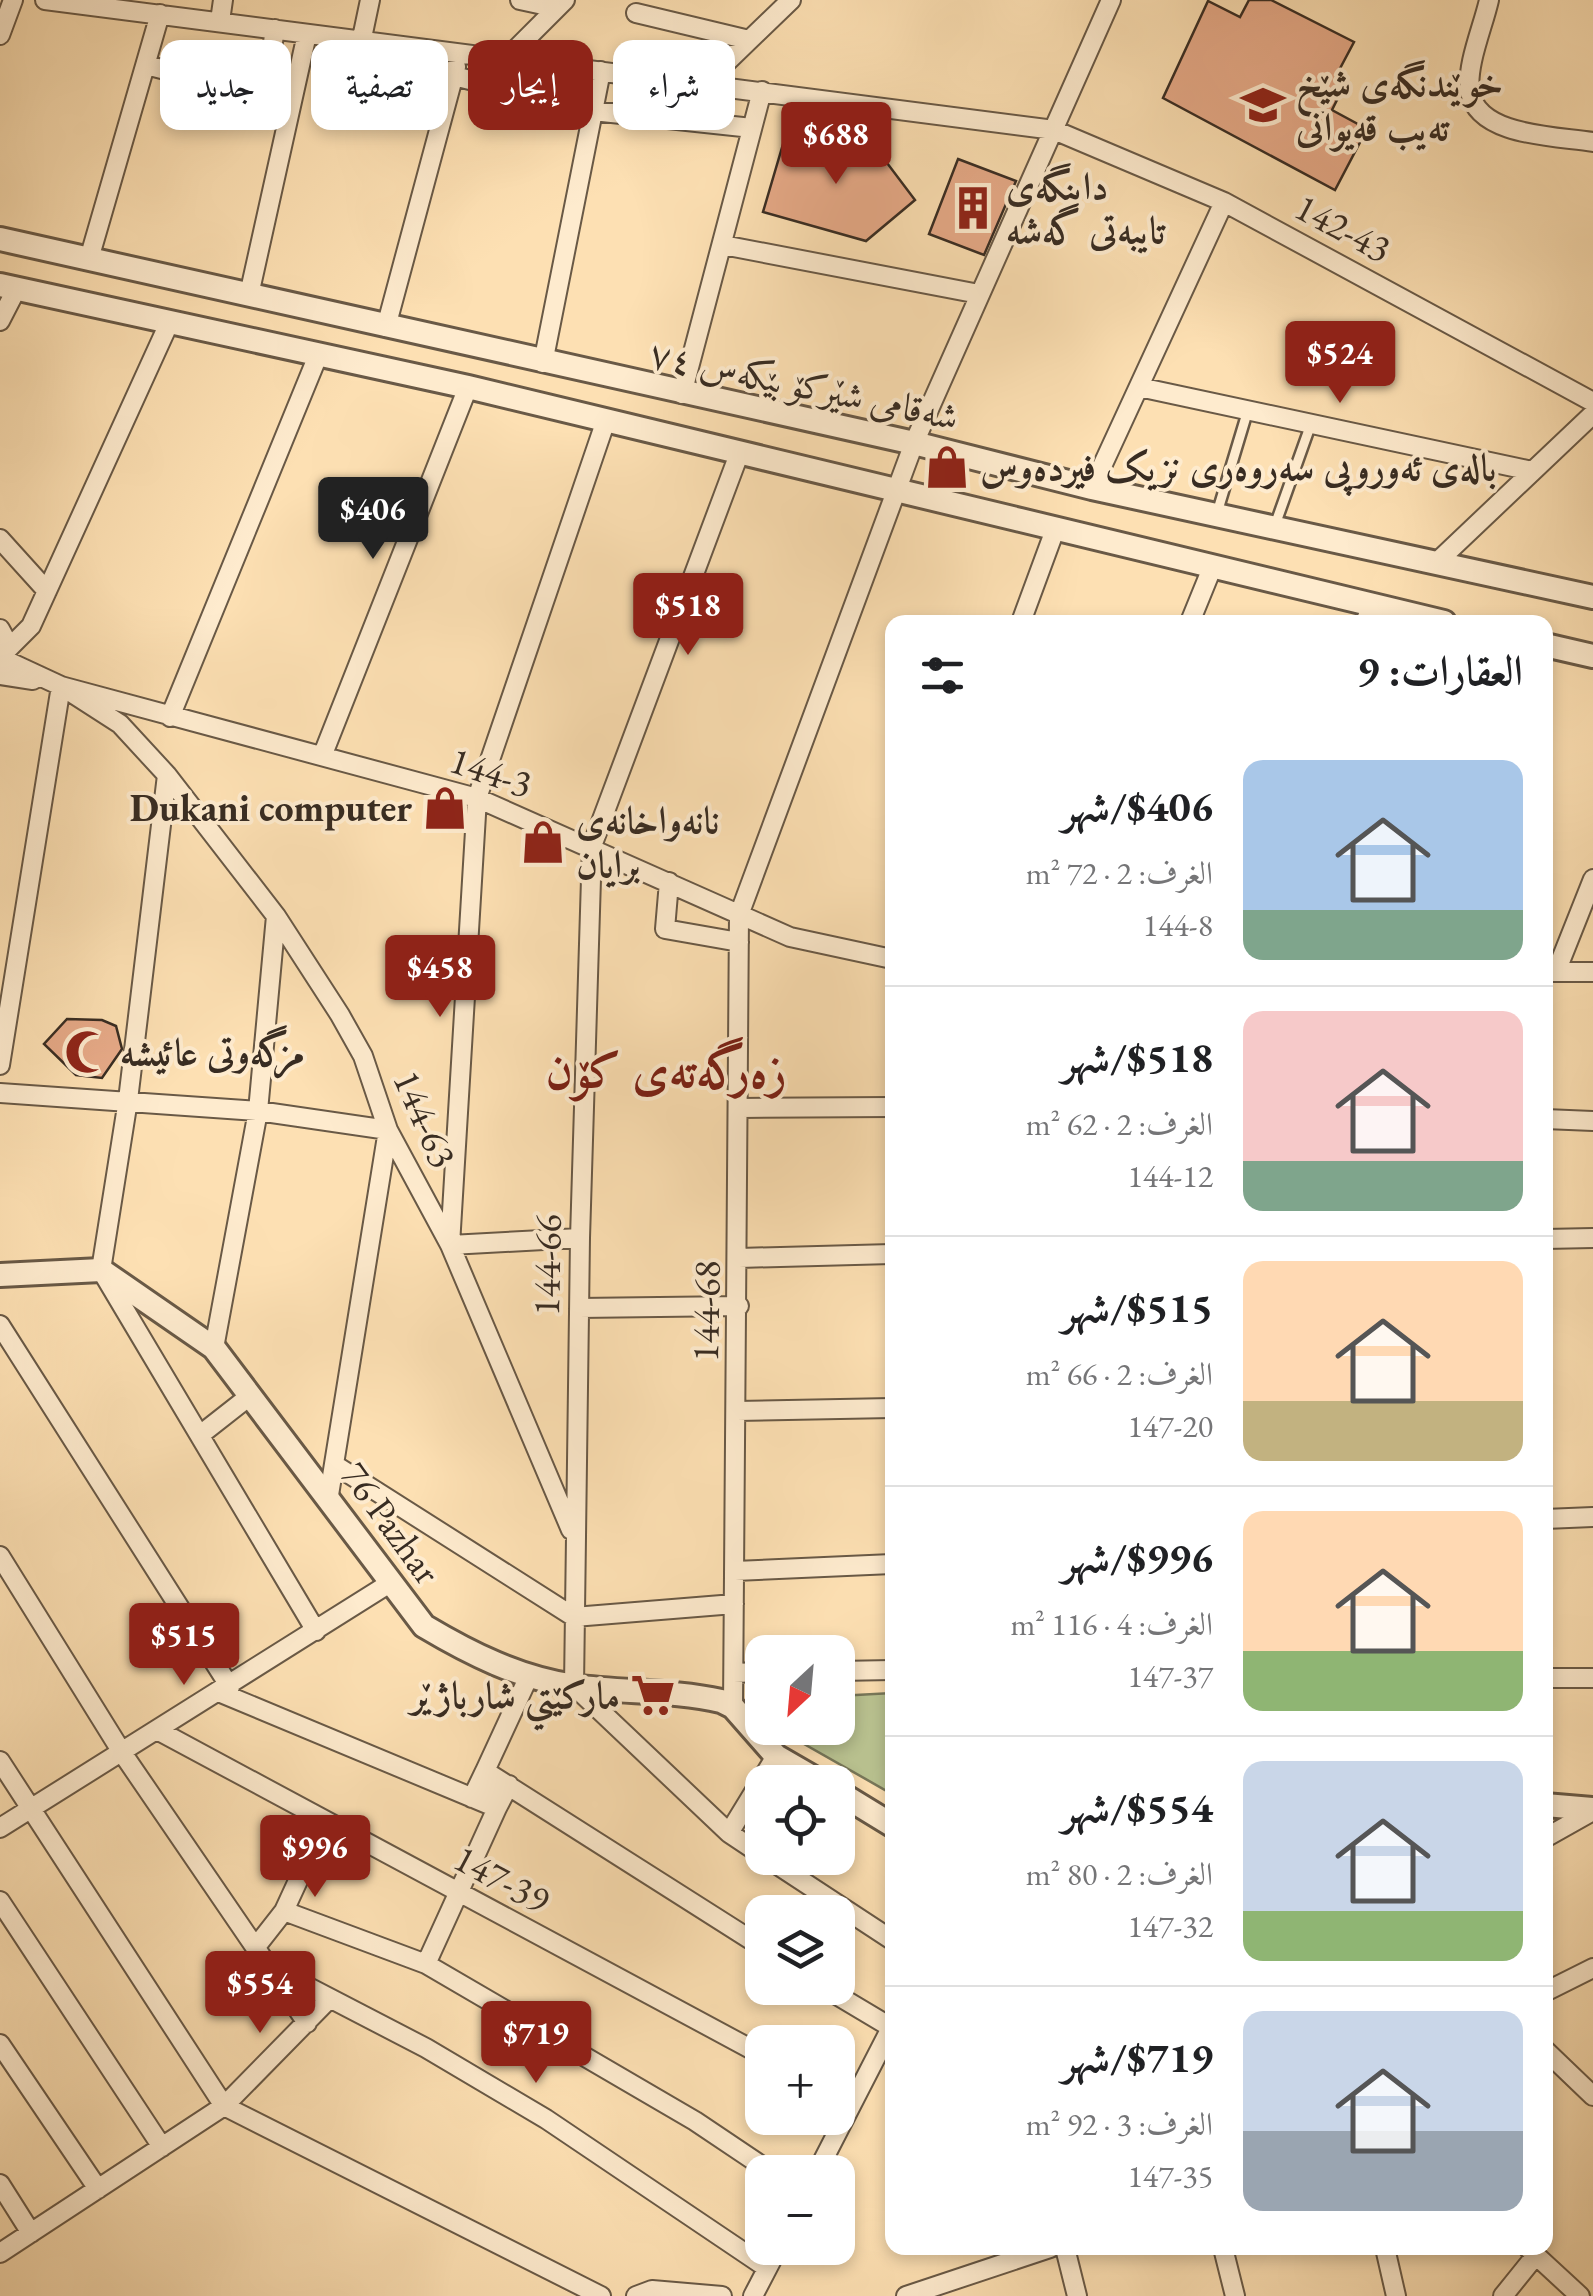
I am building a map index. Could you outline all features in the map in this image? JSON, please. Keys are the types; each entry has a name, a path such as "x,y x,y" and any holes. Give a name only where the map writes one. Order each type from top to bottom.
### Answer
{"street":[{"path":"0,36 13,0"},
{"path":"220,21 222,0"},
{"path":"362,38 370,0"},
{"path":"520,0 561,4"},
{"path":"735,54 791,0"},
{"path":"739,915 914,443 1111,0"},
{"path":"1489,0 1470,93 1483,116 1506,126 1593,142"},
{"name":"142-43","path":"57,1 468,54"},
{"path":"524,40 561,4"},
{"path":"636,13 749,40"},
{"path":"89,259 160,14"},
{"path":"146,64 240,89 261,82 269,68 275,29"},
{"path":"249,295 308,34"},
{"path":"386,327 460,53"},
{"name":"142-43","path":"593,69 613,72"},
{"path":"601,70 593,111 752,128"},
{"path":"454,76 468,80"},
{"name":"142-43","path":"735,88 1054,130 1224,202 1593,402"},
{"path":"682,394 762,91"},
{"path":"543,363 589,130"},
{"path":"1092,488 1224,202"},
{"name":"شەقامی شێرکۆ بێکەس ٧٤","path":"0,238 543,363 914,443 1216,516 1593,597"},
{"path":"723,245 979,294"},
{"path":"0,321 8,286"},
{"name":"شەقامی شێرکۆ بێکەس ٧٤","path":"8,286 320,353 897,489 1212,568 1368,614"},
{"path":"3,663 31,626 170,321"},
{"path":"170,717 320,353"},
{"path":"323,754 468,387"},
{"path":"1139,387 1532,472"},
{"path":"1435,564 1593,414"},
{"path":"580,1238 450,1245 477,798 606,420"},
{"name":"144-66","path":"574,1686 580,1238 592,846 739,454"},
{"path":"1024,615 1056,528"},
{"path":"0,539 47,591"},
{"path":"1193,615 1212,568"},
{"path":"0,628 3,663"},
{"path":"1553,648 1593,656"},
{"name":"144-3","path":"3,663 57,685 477,798 790,937 885,957"},
{"path":"0,1065 57,685"},
{"name":"144-63","path":"57,685 120,724 167,775 276,916 362,1056 388,1130 450,1245 575,1539"},
{"path":"167,775 128,1100 101,1270 316,1631"},
{"path":"1553,966 1593,879"},
{"path":"669,882 665,929 739,942"},
{"name":"144-68","path":"733,1707 739,915"},
{"path":"214,1348 258,1110 276,916"},
{"path":"1553,972 1593,972"},
{"path":"0,1093 258,1110 388,1130 329,1495"},
{"path":"740,1108 885,1107"},
{"path":"1553,1120 1593,1122"},
{"path":"1553,1239 1593,1238"},
{"path":"738,1258 885,1254"},
{"path":"0,1275 101,1270"},
{"name":"76 Pazhar","path":"101,1270 214,1348 329,1495 424,1626 461,1648 530,1676 574,1686 704,1697 733,1707"},
{"path":"579,1308 738,1306"},
{"path":"0,1325 226,1690 472,1798 499,1795"},
{"path":"200,1435 251,1395"},
{"path":"737,1410 885,1408"},
{"path":"335,1465 574,1617 734,1604"},
{"path":"1553,1518 1593,1517"},
{"path":"0,1556 122,1754 307,2022"},
{"path":"735,1571 885,1564"},
{"path":"0,1828 390,1584"},
{"path":"855,1671 885,1670"},
{"path":"734,1673 745,1673"},
{"path":"472,1798 530,1676"},
{"path":"1553,1678 1593,1678"},
{"path":"574,1686 729,1833 745,1843"},
{"path":"733,1707 776,1756 792,1765"},
{"name":"147-39","path":"159,1730 745,2046"},
{"path":"729,1833 776,1756"},
{"path":"0,1761 224,2106 601,2296"},
{"path":"485,1771 499,1795 745,1938"},
{"path":"426,1964 460,1893 499,1795"},
{"path":"855,1802 885,1821"},
{"path":"1553,1806 1593,1810"},
{"path":"1553,1833 1593,1810"},
{"path":"255,1948 284,1910 325,1822"},
{"path":"794,1875 885,1935"},
{"path":"0,1901 162,2147"},
{"path":"284,1910 426,1964 695,2121 746,2155"},
{"path":"266,1965 426,2048 546,2120 767,2268"},
{"path":"1553,1988 1593,1968"},
{"path":"0,2253 224,2106 329,1999"},
{"path":"853,2005 885,2024"},
{"path":"855,2085 885,2039"},
{"path":"0,2044 98,2189"},
{"path":"1553,2058 1593,2096"},
{"path":"0,2184 32,2232"},
{"path":"908,2296 1029,2255"},
{"path":"1067,2255 1077,2296"},
{"path":"1225,2255 1235,2296"},
{"path":"1387,2255 1396,2296"},
{"path":"1504,2296 1530,2255"},
{"path":"1536,2255 1580,2296"},
{"path":"753,2296 769,2265"},
{"path":"636,2296 652,2290 722,2296"}],"lane":[{"path":"1216,516 1248,410"},
{"path":"1274,529 1311,424"}],"green space":[{"path":"885,1693 885,1790 855,1773 855,1765 841,1765 806,1745 855,1745 855,1695"}],"building":[{"path":"1249,0 1271,0 1354,42 1336,76 1346,82 1332,110 1367,129 1335,190 1163,98 1208,1 1240,17"},
{"path":"825,130 839,146 853,136 867,154 875,147 915,200 866,241 763,212 786,134 813,142"},
{"name":"داینگەی تایبەتی گەشە","path":"958,159 1016,181 984,255 929,234"},
{"name":"مزگەوتی عائیشە","path":"67,1019 102,1020 116,1026 122,1049 102,1078 76,1075 44,1044"}],"place":[{"name":"خوێندنگەی شێخ تەیب قەیوانی","path":"1263,105"},
{"name":"داینگەی تایبەتی گەشە","path":"973,208"},
{"name":"بالەی ئەوروپی سەروەری نزیک فیردەوس","path":"947,467"},
{"name":"Dukani computer","path":"445,808"},
{"name":"نانەواخانەی برایان","path":"543,842"},
{"name":"مزگەوتی عائیشە","path":"87,1052"},
{"name":"مارکێتي شارباژێر","path":"653,1695"}],"district":[{"name":"زەرگەتەی کۆن","path":"666,1070"}]}
